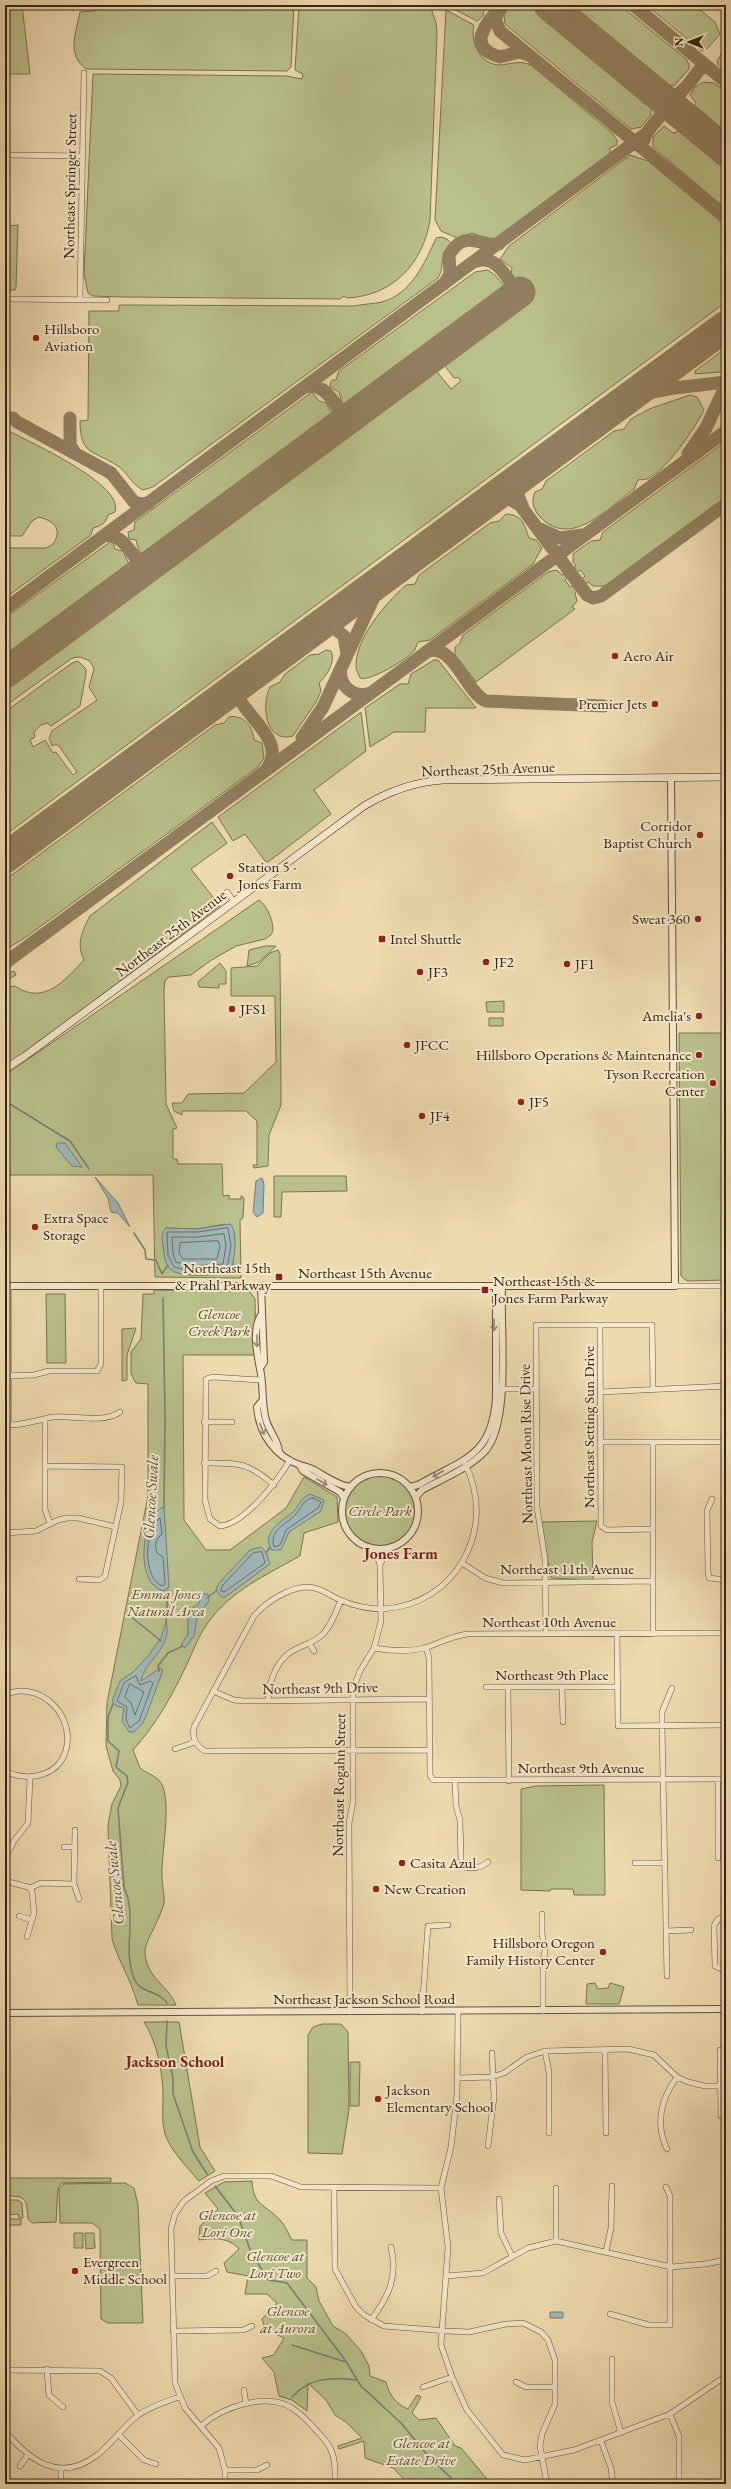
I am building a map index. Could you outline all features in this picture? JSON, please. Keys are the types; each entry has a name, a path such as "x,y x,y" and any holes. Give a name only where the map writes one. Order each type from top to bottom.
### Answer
{"main road":[{"name":"Northeast 25th Avenue","path":"5,1069 25,1056 364,806 384,794 410,785 443,780 726,777"}],"street":[{"name":"Northeast Springer Street","path":"80,299 84,72"},
{"path":"5,155 82,156"},
{"path":"5,299 107,300"},
{"path":"671,778 675,1286"},
{"path":"227,892 234,902"},
{"path":"7,1286 7,1425 45,1420 53,1417 111,1417 120,1412"},
{"name":"Northeast 15th Avenue","path":"7,1286 726,1286"},
{"path":"7,1376 34,1375 50,1371 95,1371 99,1369 101,1364 101,1286"},
{"path":"261,1286 264,1362 260,1368 261,1402 257,1407 262,1430 274,1449 290,1460 300,1466 308,1467 343,1486 351,1486"},
{"path":"416,1497 422,1490 485,1450 494,1437 501,1413 502,1389 499,1286"},
{"path":"410,1487 418,1485 465,1463 486,1440 495,1414 499,1286"},
{"name":"Northeast Moon Rise Drive","path":"546,1634 546,1582 537,1507 536,1325 600,1325"},
{"path":"600,1325 652,1325 653,1389"},
{"name":"Northeast Setting Sun Drive","path":"600,1325 601,1522 603,1529 653,1529"},
{"path":"261,1380 212,1377 206,1379 204,1463 206,1510 210,1519 220,1526 231,1523 262,1499 274,1485 290,1460"},
{"path":"601,1392 644,1392 653,1389 726,1386"},
{"path":"502,1389 536,1389"},
{"path":"45,1420 45,1509 50,1524"},
{"path":"204,1422 232,1422"},
{"path":"601,1442 726,1442"},
{"path":"653,1442 653,1634"},
{"path":"204,1463 236,1463 248,1466 274,1485"},
{"path":"426,1647 429,1658 429,1750 205,1750 195,1742 192,1736 194,1727 213,1690 254,1616 264,1605 287,1593 306,1587 323,1590 341,1600 361,1606 381,1609 405,1605 426,1598 446,1583 462,1563 473,1539 477,1516 476,1497 465,1463"},
{"path":"45,1466 122,1467 122,1495 116,1527 103,1579 79,1579"},
{"path":"300,1466 303,1471 340,1492 344,1498"},
{"path":"383,1473 400,1478 410,1487 416,1497 418,1515 412,1532 400,1544 387,1549 375,1549 359,1543 347,1531 342,1515 344,1498 351,1486 365,1476 383,1473"},
{"path":"712,1499 707,1511 709,1578 726,1580"},
{"path":"5,1533 36,1531 58,1520 78,1518 116,1527"},
{"name":"Northeast Rogahn Street","path":"350,2012 349,1823 353,1802 352,1700 356,1678 374,1648 380,1627 380,1565 375,1549"},
{"name":"Northeast Rogahn Street","path":"380,1565 387,1549"},
{"name":"Northeast 11th Avenue","path":"462,1563 494,1582 653,1581"},
{"path":"268,1701 271,1678 276,1668 296,1648 310,1644 327,1628 341,1600"},
{"name":"Northeast 10th Avenue","path":"374,1648 397,1650 426,1647 456,1635 467,1634 726,1633"},
{"path":"617,1634 618,1726 726,1725"},
{"path":"310,1644 314,1651"},
{"name":"Northeast 9th Place","path":"486,1687 618,1687"},
{"path":"508,1687 509,1781"},
{"path":"562,1687 562,1722"},
{"path":"666,1976 662,1712 672,1688"},
{"path":"5,1695 20,1690 42,1695 51,1701 67,1732 67,1746 62,1758 46,1773 30,1778 15,1776 5,1771"},
{"name":"Northeast 9th Drive","path":"213,1690 234,1700 429,1699"},
{"path":"175,1749 195,1742"},
{"name":"Northeast 9th Avenue","path":"429,1750 430,1777 435,1781 726,1779"},
{"path":"5,1859 14,1841 28,1823 30,1778"},
{"path":"718,1779 718,1858"},
{"path":"455,1781 456,1806 460,1820 461,1862 464,1867 470,1868 479,1868 488,1862"},
{"path":"75,1830 74,1884 79,1899"},
{"path":"64,1847 75,1847"},
{"path":"635,1863 664,1863"},
{"path":"5,1881 33,1887 46,1883 74,1884"},
{"path":"26,1937 32,1920 34,1895 33,1887"},
{"path":"542,1914 542,1934 546,1950 543,1963 543,2011"},
{"path":"20,1916 32,1920"},
{"path":"726,1917 718,1919 714,1926 714,1963 717,1968 726,1971"},
{"path":"422,2012 428,1947 428,1926 448,1925"},
{"path":"666,1931 691,1930"},
{"name":"Northeast Jackson School Road","path":"5,2013 725,2011"},
{"path":"458,2012 458,2078 451,2144 441,2188 448,2246 441,2345 452,2377 467,2410 503,2455 525,2460 541,2458 574,2450 601,2441 670,2414 726,2376"},
{"path":"458,2078 492,2077 504,2073 535,2053 545,2051 628,2049 654,2055 677,2077 704,2086 726,2086"},
{"path":"605,2050 606,2133"},
{"path":"720,2050 721,2116"},
{"path":"545,2051 549,2072 549,2133"},
{"path":"488,2146 494,2097 492,2053"},
{"path":"667,2149 662,2139 662,2102 666,2092 677,2077"},
{"path":"225,2484 225,2470 219,2448 190,2415 179,2397 173,2372 172,2221 184,2201 208,2183 224,2176 262,2175 274,2177 296,2187 441,2188"},
{"path":"606,2252 611,2228 612,2186"},
{"path":"610,2314 649,2325 670,2325 670,2196 666,2187"},
{"path":"334,2188 335,2269 356,2306 371,2320 384,2326 469,2332 517,2322 529,2325 541,2332 552,2346 555,2360 555,2404 542,2434 540,2446 547,2484"},
{"path":"556,2188 556,2241"},
{"path":"499,2199 501,2233 512,2256"},
{"path":"446,2276 483,2273 528,2248 556,2241 671,2267 726,2260"},
{"path":"371,2320 387,2299 391,2283 393,2256 391,2247"},
{"path":"172,2276 207,2276 216,2271"},
{"path":"173,2331 243,2330 252,2326"},
{"path":"612,2358 612,2402 621,2433"},
{"path":"47,2369 50,2395 62,2407"},
{"path":"5,2370 93,2369 104,2373 138,2415"},
{"path":"423,2387 452,2377"},
{"path":"516,2382 526,2387 555,2387"},
{"path":"244,2390 246,2404"},
{"path":"5,2431 28,2456 45,2465 61,2468 75,2467 86,2463 97,2456 138,2415 179,2397"},
{"path":"201,2426 221,2411 246,2404 278,2403 291,2407 302,2415 330,2447 335,2465 335,2484"},
{"path":"670,2414 679,2436 679,2484"},
{"path":"118,2434 144,2460 156,2464"},
{"path":"601,2441 612,2468 613,2484"},
{"path":"20,2466 28,2456"},
{"path":"225,2470 257,2470 267,2464"},
{"path":"61,2468 61,2484"}],"green space":[{"path":"5,5 22,5 30,74 5,74"},
{"path":"95,5 294,5 291,67 287,71 86,69 76,57 74,50 75,35 80,12 95,11"},
{"path":"299,5 430,5 436,23 437,33 430,220 426,236 413,263 403,275 378,291 363,296 347,298 344,296 340,299 123,297 93,296 88,293 84,274 93,74 286,76 302,79 303,74 295,70"},
{"path":"446,5 485,5 483,16 477,21"},
{"path":"512,5 535,7 642,95 643,103 651,107 651,115 641,127 631,129 505,24 504,15"},
{"path":"567,5 620,5 686,59 689,64 689,69 674,86 669,85 664,80 658,80"},
{"path":"646,5 694,5 715,22 720,34 707,49 702,51"},
{"path":"446,10 474,25 473,32 475,45 482,57 487,61 500,65 519,63 531,65 613,134 617,140 617,145 610,148 610,154 496,239 491,240 472,233 457,238 441,231 435,220"},
{"path":"726,47 726,72 718,65 717,61"},
{"path":"703,82 715,83 726,92 726,137 705,120 708,116 704,113 700,116 692,109 696,103 690,95 695,87"},
{"path":"664,126 673,133 684,130 687,132 685,136 687,138 691,137 717,158 715,161 717,164 721,161 726,165 726,209 653,147 653,137"},
{"path":"630,155 648,161 726,226 726,302 5,835 5,712 72,663 78,661 86,669 80,706 51,726 47,723 41,725 34,732 35,737 30,740 33,747 45,740 53,753 56,752 73,775 77,772 59,746 56,744 52,746 49,738 52,731 97,700 89,687 94,669 90,661 80,657 72,658 5,706 5,686 434,368 451,389 461,381 459,378 454,378 442,362 529,298 511,274 512,268 500,259 509,246"},
{"path":"18,225 16,288 15,290 5,290 5,226"},
{"path":"441,237 447,239 452,244 447,249 443,257 438,278 153,487 143,490 139,488 118,466 90,451 83,441 80,421 88,420 89,311 119,311 119,305 354,306 382,302 392,298 409,285 422,267 436,238"},
{"path":"488,270 495,275 505,287 496,292 494,298 359,399 349,400 347,404 342,403 339,392 330,387 332,380 336,380 339,371 475,272"},
{"path":"726,348 726,362 721,372 695,374 695,371"},
{"path":"312,392 319,401 326,403 332,413 323,419 322,425 168,540 154,549 148,548 145,553 139,552 136,540 129,539 128,532 134,530 135,522"},
{"path":"690,395 697,397 704,410 679,448 655,474 647,479 638,480 634,489 601,515 576,527 564,529 552,526 540,517 534,508 533,499 535,492 542,489 546,481 614,431 624,429 631,419 649,409"},
{"path":"5,429 72,464 90,477 105,489 114,501 115,512 108,515 103,524 93,528 91,535 5,598 5,548 46,548 53,544 56,539 57,530 53,523 39,517 32,521 22,536 5,536"},
{"path":"726,441 726,499 606,586 593,586 588,582 586,584 582,579 585,576 580,570 577,572 573,568 576,566 573,562 573,554 591,541 600,540 603,532"},
{"path":"506,514 519,518 524,525 529,538 536,540 542,548 533,564 430,640 418,642 414,651 404,659 372,677 360,678 356,667 357,656 366,633 381,611 406,585 415,584 419,575 490,523 499,521"},
{"path":"110,542 113,542 115,549 123,551 129,564 121,569 120,575 5,660 5,618"},
{"path":"557,570 562,575 565,574 567,578 565,580 570,587 574,586 577,591 575,593 577,601 572,607 575,609 476,682 455,655 455,647 460,643 463,635 548,572"},
{"path":"326,650 331,651 332,660 330,669 319,683 321,691 316,702 293,736 284,737 276,734 271,728 266,712 267,694 270,687 280,682 285,674 310,655 319,654"},
{"path":"434,660 438,660 476,708 426,708 425,732 394,732 370,747 365,708 400,684 408,684 411,674"},
{"path":"361,712 366,751 314,790 331,814 268,862 265,861 245,834 233,841 218,817"},
{"path":"229,717 239,718 247,722 252,730 254,740 262,743 264,758 258,767 26,937 5,950 5,880 215,725 224,723"},
{"path":"212,822 227,843 191,869 220,906 25,1053 5,1065 5,988 15,986 35,993 45,992 61,982 84,960 80,943 90,916"},
{"path":"259,900 265,906 270,916 273,927 271,935 265,939 236,946 210,961 191,975 169,977 165,981 164,989 166,1104 177,1128 173,1129 173,1159 177,1159 178,1164 222,1164 223,1196 229,1195 229,1199 241,1199 241,1196 244,1198 243,1218 240,1220 241,1278 155,1277 153,1175 5,1175 5,1075","holes":["225,1224 234,1231 233,1267 226,1273 190,1275 171,1270 168,1266 166,1228 197,1229"]},
{"path":"265,946 276,946 259,962 247,966 249,950"},
{"path":"278,950 280,954 281,1105 269,1135 268,1166 254,1168 253,1165 257,1165 257,1121 246,1111 182,1111 182,1115 174,1111 172,1103 182,1103 188,1094 244,1093 276,1062 275,996 231,996 231,968 257,966 270,953"},
{"path":"220,963 226,971 226,984 219,984 219,988 199,987 198,982"},
{"path":"14,971 16,975 5,981 5,974"},
{"path":"504,1001 504,1012 487,1012 486,1002"},
{"path":"489,1018 503,1018 503,1026 489,1026"},
{"path":"679,1033 726,1033 726,1280 687,1281 681,1276"},
{"path":"274,1176 346,1176 347,1191 282,1192 281,1217 274,1217"},
{"path":"154,1290 249,1291 255,1299 256,1355 183,1355 184,1520 206,1550 230,1550 286,1508 304,1477 337,1497 338,1522 304,1533 300,1556 249,1585 226,1602 216,1612 201,1634 164,1709 133,1750 140,1768 159,1780 163,1787 165,1796 166,1819 162,1868 164,1903 145,1951 149,1968 168,1992 176,2005 138,2005 132,1987 118,1956 112,1939 108,1825 112,1804 121,1786 120,1780 113,1771 106,1746 107,1703 148,1496 148,1384 136,1383 131,1374 131,1352 141,1339 143,1294 154,1294"},
{"path":"46,1294 65,1294 66,1363 47,1363"},
{"path":"136,1328 127,1355 127,1380 122,1381 122,1329"},
{"name":"Circle Park","path":"380,1475 400,1481 410,1491 416,1511 410,1531 400,1541 380,1547 360,1541 350,1531 344,1511 350,1491 360,1481"},
{"path":"597,1521 592,1542 593,1580 551,1578 541,1522"},
{"path":"604,1785 605,1895 574,1895 573,1889 551,1889 550,1891 521,1890 521,1789 536,1786"},
{"path":"595,1983 598,1989 608,1988 610,1983 624,1987 619,2004 586,2004 587,1984"},
{"path":"144,2022 179,2022 200,2147 215,2171 199,2181 173,2150 165,2134 163,2123 163,2087 160,2068 156,2048"},
{"path":"322,2024 341,2024 348,2032 349,2109 342,2154 308,2153 308,2035 313,2027"},
{"path":"350,2062 360,2062 359,2106 350,2106"},
{"path":"5,2178 111,2178 111,2182 62,2183 58,2188 56,2222 32,2223 28,2219 26,2202 24,2200 18,2197 5,2196"},
{"path":"252,2181 257,2200 280,2220 292,2240 307,2240 307,2278 316,2287 319,2301 333,2326 346,2334 361,2351 369,2366 370,2376 386,2382 389,2391 394,2398 408,2409 417,2395 421,2397 412,2413 419,2420 436,2418 455,2446 461,2448 487,2479 497,2484 409,2484 393,2468 365,2458 364,2441 339,2449 338,2446 362,2438 346,2422 335,2415 326,2400 308,2383 307,2411 292,2400 279,2396 274,2372 262,2358 274,2355 284,2338 265,2329 262,2319 277,2303 267,2294 245,2294 248,2276 227,2272 224,2263 239,2249 235,2245 220,2239 199,2240 200,2226 218,2209 205,2193 224,2182"},
{"path":"125,2183 134,2188 138,2205 143,2323 108,2323 101,2319 100,2229 92,2223 60,2223 59,2189 64,2184"},
{"path":"5,2200 18,2200 22,2203 23,2218 19,2218 18,2214 5,2215"},
{"path":"5,2219 21,2219 21,2225 5,2225"},
{"path":"74,2233 83,2233 83,2248 74,2248"},
{"path":"85,2233 94,2233 95,2248 86,2249"}],"water":[{"path":"57,1143 65,1143 82,1167 72,1166 56,1147"},
{"path":"95,1177 118,1203 130,1227 118,1213 111,1212 108,1198"},
{"path":"262,1178 264,1184 263,1213 257,1217 253,1212 256,1181"},
{"path":"230,1224 233,1227 235,1246 232,1268 230,1272 208,1275 190,1275 174,1272 168,1267 162,1238 163,1232 166,1228 197,1229"},
{"path":"310,1494 324,1500 321,1511 289,1532 281,1550 271,1550 269,1544 270,1533 277,1524 291,1514 302,1500"},
{"path":"164,1507 169,1587 164,1591 154,1586 148,1576 144,1563 144,1548 146,1534 151,1521 157,1512"},
{"path":"261,1547 266,1552 270,1564 225,1597 221,1597 216,1590 219,1583 250,1550"},
{"path":"202,1594 208,1594 209,1601 197,1617 194,1636 185,1648 181,1645 188,1634 188,1612 199,1603"},
{"path":"166,1622 167,1631 162,1647 147,1667 141,1681 160,1668 163,1670 142,1724 134,1732 129,1732 122,1721 124,1708 116,1706 112,1701 120,1681 132,1673 149,1655 161,1638"},
{"path":"550,2312 563,2312 563,2318 550,2318"}],"waterway":[{"name":"Glencoe Swale","path":"5,1101 70,1141 89,1169"},
{"name":"Glencoe Swale","path":"134,1233 145,1250 146,1259 156,1260 162,1274 168,1265"},
{"name":"Glencoe Swale","path":"163,1298 165,1416 164,1508"},
{"path":"266,1553 270,1547"},
{"name":"Glencoe Swale","path":"166,1624 168,1590"},
{"path":"207,1598 216,1591"},
{"path":"129,1615 161,1641"},
{"path":"159,1671 158,1666 168,1653 183,1646"},
{"name":"Glencoe Swale","path":"113,1704 108,1717 108,1741 119,1751 116,1767 127,1776 128,1782 118,1808 124,1888 130,1910 129,1955 131,1967 137,1983 145,1990 164,1999 167,2003"},
{"name":"Glencoe Swale","path":"167,2021 166,2046 173,2078 173,2094 193,2152 207,2174"},
{"name":"Glencoe Swale","path":"215,2186 238,2216 252,2255 269,2280 287,2283 345,2360 361,2386 401,2423 428,2456 451,2478 454,2484"},
{"path":"292,2345 346,2362"},
{"path":"292,2397 306,2385 314,2382 330,2379 357,2380"}],"taxiway":[{"path":"502,5 495,19 500,31 726,217"},
{"path":"633,5 726,82"},
{"path":"497,11 483,30 481,43 484,48 490,53 500,57 519,52 529,55"},
{"path":"657,94 672,96 679,93 704,64"},
{"path":"681,92 677,104 684,116"},
{"path":"644,140 650,128 661,114 661,102 657,94"},
{"path":"5,609 647,133"},
{"path":"444,284 450,274 449,255 461,242 473,240 499,244"},
{"path":"477,261 490,261 496,265 506,276 518,294"},
{"path":"629,397 674,388 726,382"},
{"path":"688,454 706,428 726,385"},
{"path":"305,387 312,386 325,391 347,421"},
{"path":"13,418 17,422 111,473 134,502 141,504 149,503"},
{"path":"70,418 70,445 75,453"},
{"path":"5,963 726,431"},
{"path":"521,477 518,495 523,508"},
{"path":"493,498 509,499 520,505 587,595 593,598 601,596 726,504"},
{"path":"540,529 560,538 582,535"},
{"path":"103,536 110,536 122,541 144,570"},
{"path":"302,738 323,707 382,580"},
{"path":"325,621 344,636 347,654"},
{"path":"426,652 435,650 444,653 478,696 486,701 604,706"},
{"path":"341,668 342,680 348,690 359,694 371,693"},
{"path":"242,683 238,691 238,697 270,741 272,750 271,760 266,770"}],"runway":[{"path":"549,5 726,151"},
{"path":"5,673 520,292"},
{"path":"5,858 726,326"}],"place":[{"name":"Hillsboro Aviation","path":"36,338"},
{"name":"Aero Air","path":"615,656"},
{"name":"Premier Jets","path":"655,704"},
{"name":"Corridor Baptist Church","path":"700,835"},
{"name":"Station 5 - Jones Farm","path":"230,876"},
{"name":"Sweat 360","path":"698,919"},
{"name":"Intel Shuttle","path":"382,939"},
{"name":"JF2","path":"486,962"},
{"name":"JF1","path":"567,964"},
{"name":"JF3","path":"420,972"},
{"name":"JFS1","path":"232,1009"},
{"name":"Amelia's","path":"699,1016"},
{"name":"JFCC","path":"407,1045"},
{"name":"Hillsboro Operations & Maintenance","path":"699,1055"},
{"name":"Tyson Recreation Center","path":"713,1083"},
{"name":"JF5","path":"521,1102"},
{"name":"JF4","path":"422,1116"},
{"name":"Extra Space Storage","path":"35,1227"},
{"name":"Northeast 15th & Prahl Parkway","path":"279,1277"},
{"name":"Northeast 15th & Jones Farm Parkway","path":"485,1290"},
{"name":"Casita Azul","path":"402,1863"},
{"name":"New Creation","path":"376,1889"},
{"name":"Hillsboro Oregon Family History Center","path":"603,1952"},
{"name":"Jackson Elementary School","path":"378,2099"},
{"name":"Evergreen Middle School","path":"75,2271"}],"district":[{"name":"Jones Farm","path":"401,1553"},
{"name":"Jackson School","path":"175,2061"}],"park label":[{"name":"Glencoe Creek Park","path":"219,1322"},
{"name":"Emma Jones Natural Area","path":"166,1602"},
{"name":"Glencoe at Lori One","path":"227,2224"},
{"name":"Glencoe at Lori Two","path":"275,2264"},
{"name":"Glencoe at Aurora","path":"288,2320"},
{"name":"Glencoe at Estate Drive","path":"421,2452"}]}
